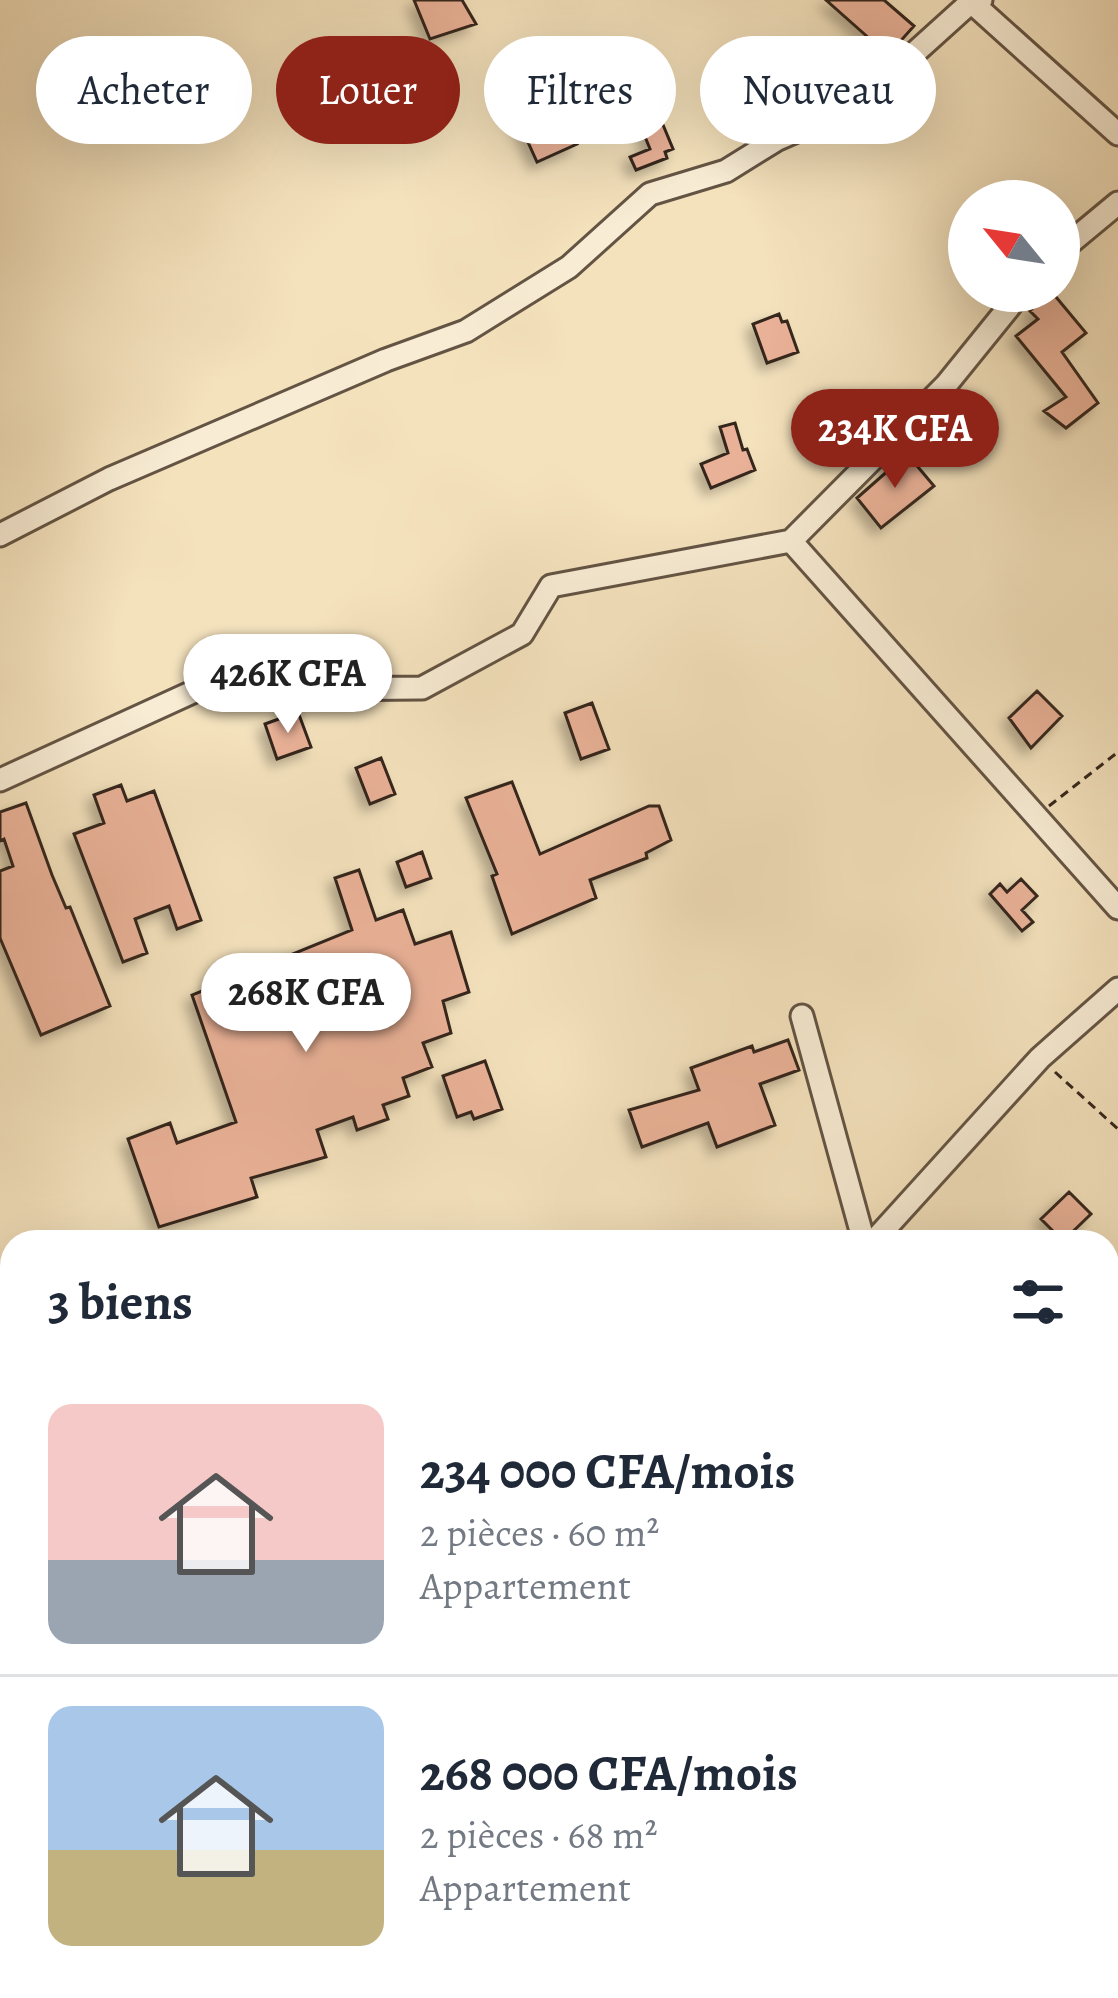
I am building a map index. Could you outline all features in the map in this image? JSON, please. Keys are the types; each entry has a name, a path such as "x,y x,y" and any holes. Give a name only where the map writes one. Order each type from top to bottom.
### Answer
{"street":[{"path":"0,535 109,479 466,331 569,267 650,194 726,171 776,140 858,104 974,1 1118,134"},
{"path":"1080,235 1118,203"},
{"path":"0,780 196,690 422,688 522,634 551,586 791,541 946,385 1005,312"},
{"path":"791,541 1118,908"},
{"path":"884,1230 1040,1058 1118,989"},
{"path":"802,1016 861,1230"}],"path":[{"path":"1036,816 1118,752"},
{"path":"1040,1058 1118,1129"}],"building":[{"path":"414,0 462,0 476,24 429,36"},
{"path":"826,0 884,0 914,26 905,36 867,36"},
{"path":"529,144 577,144 537,162"},
{"path":"648,144 671,144 673,149 665,152 667,158 636,170 630,157 650,149"},
{"path":"1031,312 1068,312 1086,333 1062,352 1098,403 1066,428 1044,411 1066,397 1016,336 1038,319"},
{"path":"779,314 782,322 787,321 798,352 767,363 753,324"},
{"path":"735,423 755,470 711,488 701,464 728,453 720,427"},
{"path":"907,454 934,486 881,528 857,498"},
{"path":"1037,691 1062,716 1031,748 1009,718"},
{"path":"592,703 609,749 581,759 565,713"},
{"path":"298,712 311,747 277,759 265,724"},
{"path":"381,758 395,794 370,804 356,768"},
{"path":"512,782 540,854 649,806 659,806 671,840 646,853 647,858 590,880 596,898 512,934 492,876 497,874 466,798"},
{"path":"121,785 127,801 154,791 201,920 177,929 169,906 135,919 147,953 123,962 74,834 104,823 94,795"},
{"path":"26,803 110,1006 41,1035 0,938 0,871 13,866 4,839 0,841 0,812"},
{"path":"422,852 431,878 406,887 397,862"},
{"path":"359,870 376,920 403,910 415,944 451,932 469,992 443,1001 451,1033 423,1043 432,1067 403,1078 409,1096 383,1105 388,1119 357,1130 353,1117 317,1130 326,1157 251,1178 257,1197 159,1227 128,1139 170,1123 177,1143 236,1122 192,995 352,930 335,878"},
{"path":"1021,879 1037,896 1022,910 1033,922 1022,931 990,894 1000,884 1007,892"},
{"path":"788,1040 799,1070 760,1084 775,1125 717,1147 708,1123 642,1147 629,1110 699,1090 691,1068 752,1046 754,1052"},
{"path":"485,1061 502,1109 474,1119 471,1112 457,1117 443,1076"},
{"path":"1069,1192 1091,1214 1074,1230 1052,1230 1041,1219"}]}
